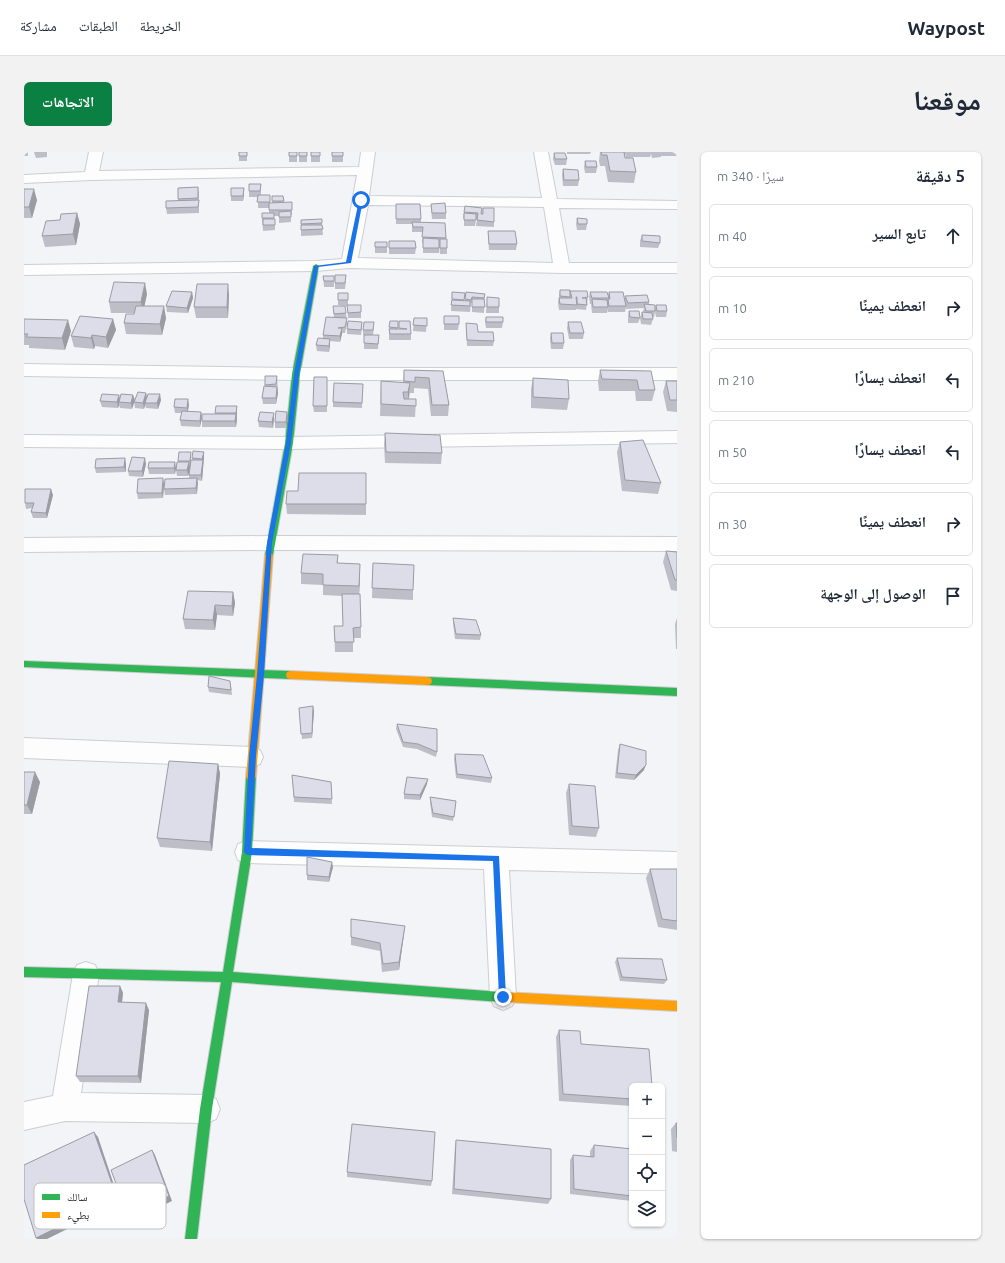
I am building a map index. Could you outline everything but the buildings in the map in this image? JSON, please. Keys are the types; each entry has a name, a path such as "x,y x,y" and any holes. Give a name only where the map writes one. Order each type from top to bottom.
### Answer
{"street":[{"path":"91,176 96,152"},
{"path":"348,263 361,200 368,152"},
{"path":"541,152 549,204 562,268"},
{"path":"24,179 91,176 365,171"},
{"path":"361,200 677,205"},
{"path":"25,273 316,266 348,263 562,268 677,268"},
{"path":"191,1239 206,1109 247,852 252,756 270,543 288,443 296,374 316,266"},
{"path":"24,370 296,374 677,374"},
{"path":"24,441 288,443 677,437"},
{"path":"24,545 270,543 677,544"},
{"path":"24,664 677,692"},
{"path":"24,748 252,756"},
{"path":"247,852 677,863"},
{"path":"496,858 503,997"},
{"path":"24,972 227,977 503,997 677,1006"},
{"path":"66,1107 86,974"},
{"path":"24,1116 66,1107 206,1109"}],"traffic: fast":[{"path":"269,555 289,443 296,374 316,266"},
{"path":"24,664 290,675"},
{"path":"428,681 677,692"},
{"path":"191,1239 206,1109 247,852 251,777"},
{"path":"24,972 227,977 501,997"}],"traffic: slow":[{"path":"251,777 269,555"},
{"path":"290,675 428,681"},
{"path":"501,997 677,1006"}],"route":[{"path":"361,200 348,263 316,266 296,374 288,443 270,543 252,756 247,852 496,858 503,997"}]}
